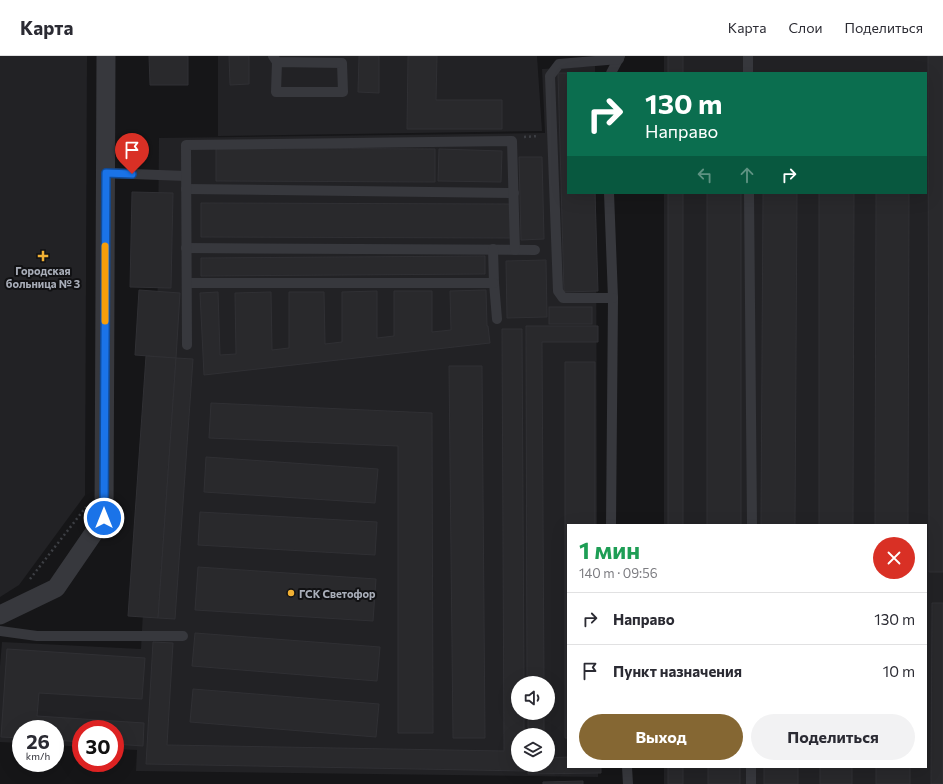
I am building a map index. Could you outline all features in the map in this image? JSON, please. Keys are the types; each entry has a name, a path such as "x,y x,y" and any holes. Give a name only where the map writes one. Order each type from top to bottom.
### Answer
{"street":[{"path":"0,615 56,588 104,518 106,56"}],"lane":[{"path":"748,56 748,72"},
{"path":"612,72 619,57"},
{"path":"613,298 564,298 558,291 550,76 559,64 619,57"},
{"path":"275,59 342,63 343,92 276,92 275,59"},
{"path":"187,345 186,145 512,140 515,250"},
{"path":"106,173 186,176"},
{"path":"186,189 514,193"},
{"path":"609,194 613,298 611,524"},
{"path":"749,194 752,524"},
{"path":"186,248 535,250"},
{"path":"493,249 497,319"},
{"path":"187,283 494,283"},
{"path":"0,631 37,636 183,636"},
{"path":"627,768 628,784"},
{"path":"751,768 751,784"}],"path":[{"path":"512,140 517,137 553,135"},
{"path":"26,585 90,502"}],"shaded area":[{"name":"Городская больница № 3","path":"0,56 87,56 85,495 19,585 0,597"},
{"path":"218,56 537,56 542,131 218,136"},
{"path":"664,56 943,56 943,784 664,784 664,768 927,768 927,524 664,524 664,194 927,194 927,72 664,72"},
{"path":"595,66 595,72 567,72 567,194 596,194 597,524 567,524 567,768 598,768 598,777 136,771 137,750 124,749 124,720 72,720 72,746 64,746 64,720 12,720 12,743 0,742 0,666 2,642 141,649 157,350 159,138 545,133 542,69"}],"building":[{"path":"149,56 188,56 188,85 150,85"},
{"path":"229,56 249,56 249,84 230,85"},
{"path":"359,56 379,56 379,93 358,92"},
{"path":"408,56 437,56 436,100 502,100 502,129 407,129"},
{"path":"668,56 683,56 683,72 668,72"},
{"path":"928,56 943,56 943,572 929,572"},
{"path":"558,73 567,73 567,194 595,194 598,291 564,292"},
{"path":"216,148 435,149 435,182 216,181"},
{"path":"439,149 502,151 501,182 438,181"},
{"path":"519,157 542,157 544,239 521,240"},
{"path":"132,192 173,193 171,288 130,287"},
{"path":"668,194 683,194 683,524 668,524"},
{"path":"707,194 741,194 741,524 707,524"},
{"path":"763,194 797,194 795,524 761,524"},
{"path":"819,194 854,194 853,524 819,524"},
{"path":"876,194 909,194 908,524 875,524"},
{"path":"201,203 511,204 511,238 201,237"},
{"path":"485,256 485,274 201,276 201,258"},
{"path":"546,260 547,317 507,318 506,261"},
{"path":"139,290 180,293 176,358 135,355"},
{"path":"486,290 487,326 490,343 204,375 200,293 218,292 220,355 236,354 235,293 271,292 272,350 289,348 289,292 324,292 325,344 342,342 342,292 377,291 377,338 394,336 394,291 432,291 432,332 451,330 450,291"},
{"path":"549,307 592,307 592,324 549,324"},
{"path":"526,326 598,326 598,342 542,342 544,676 527,676"},
{"path":"502,329 522,329 524,676 511,676 511,720 524,720 524,728 511,728 511,771 146,764 153,642 173,643 167,745 504,751"},
{"path":"146,356 176,358 158,618 128,616"},
{"path":"176,358 193,359 175,619 158,618"},
{"path":"565,362 595,362 595,524 567,524 567,738 565,738"},
{"path":"449,366 482,366 485,738 453,738"},
{"path":"211,403 432,413 433,733 398,733 398,446 209,438"},
{"path":"206,457 378,469 375,503 204,492"},
{"path":"200,512 377,522 375,555 198,545"},
{"path":"198,567 376,579 373,621 195,610"},
{"path":"932,603 943,603 943,784 931,784"},
{"path":"195,633 380,647 377,681 192,666"},
{"path":"7,649 145,658 142,699 39,693 37,716 98,720 72,720 72,741 64,741 64,720 12,720 12,738 1,737"},
{"path":"193,689 379,704 376,737 190,722"},
{"path":"528,720 544,720 544,728 528,728"},
{"path":"124,722 144,723 143,746 124,745"},
{"path":"567,757 567,768 601,768 601,773 528,774 528,772 555,772 555,758"},
{"path":"668,768 683,768 683,784 668,784"},
{"path":"708,768 740,768 740,784 708,784"},
{"path":"764,768 798,768 798,784 764,784"},
{"path":"820,768 852,768 852,784 820,784"},
{"path":"876,768 910,768 910,784 876,784"},
{"path":"583,781 583,784 543,784 543,782"}],"slow traffic":[{"path":"105,246 105,321"}],"place":[{"name":"Городская больница № 3","path":"43,256"},
{"name":"ГСК Светофор","path":"291,593"}],"route":[{"path":"104,518 106,173 132,174"}]}
